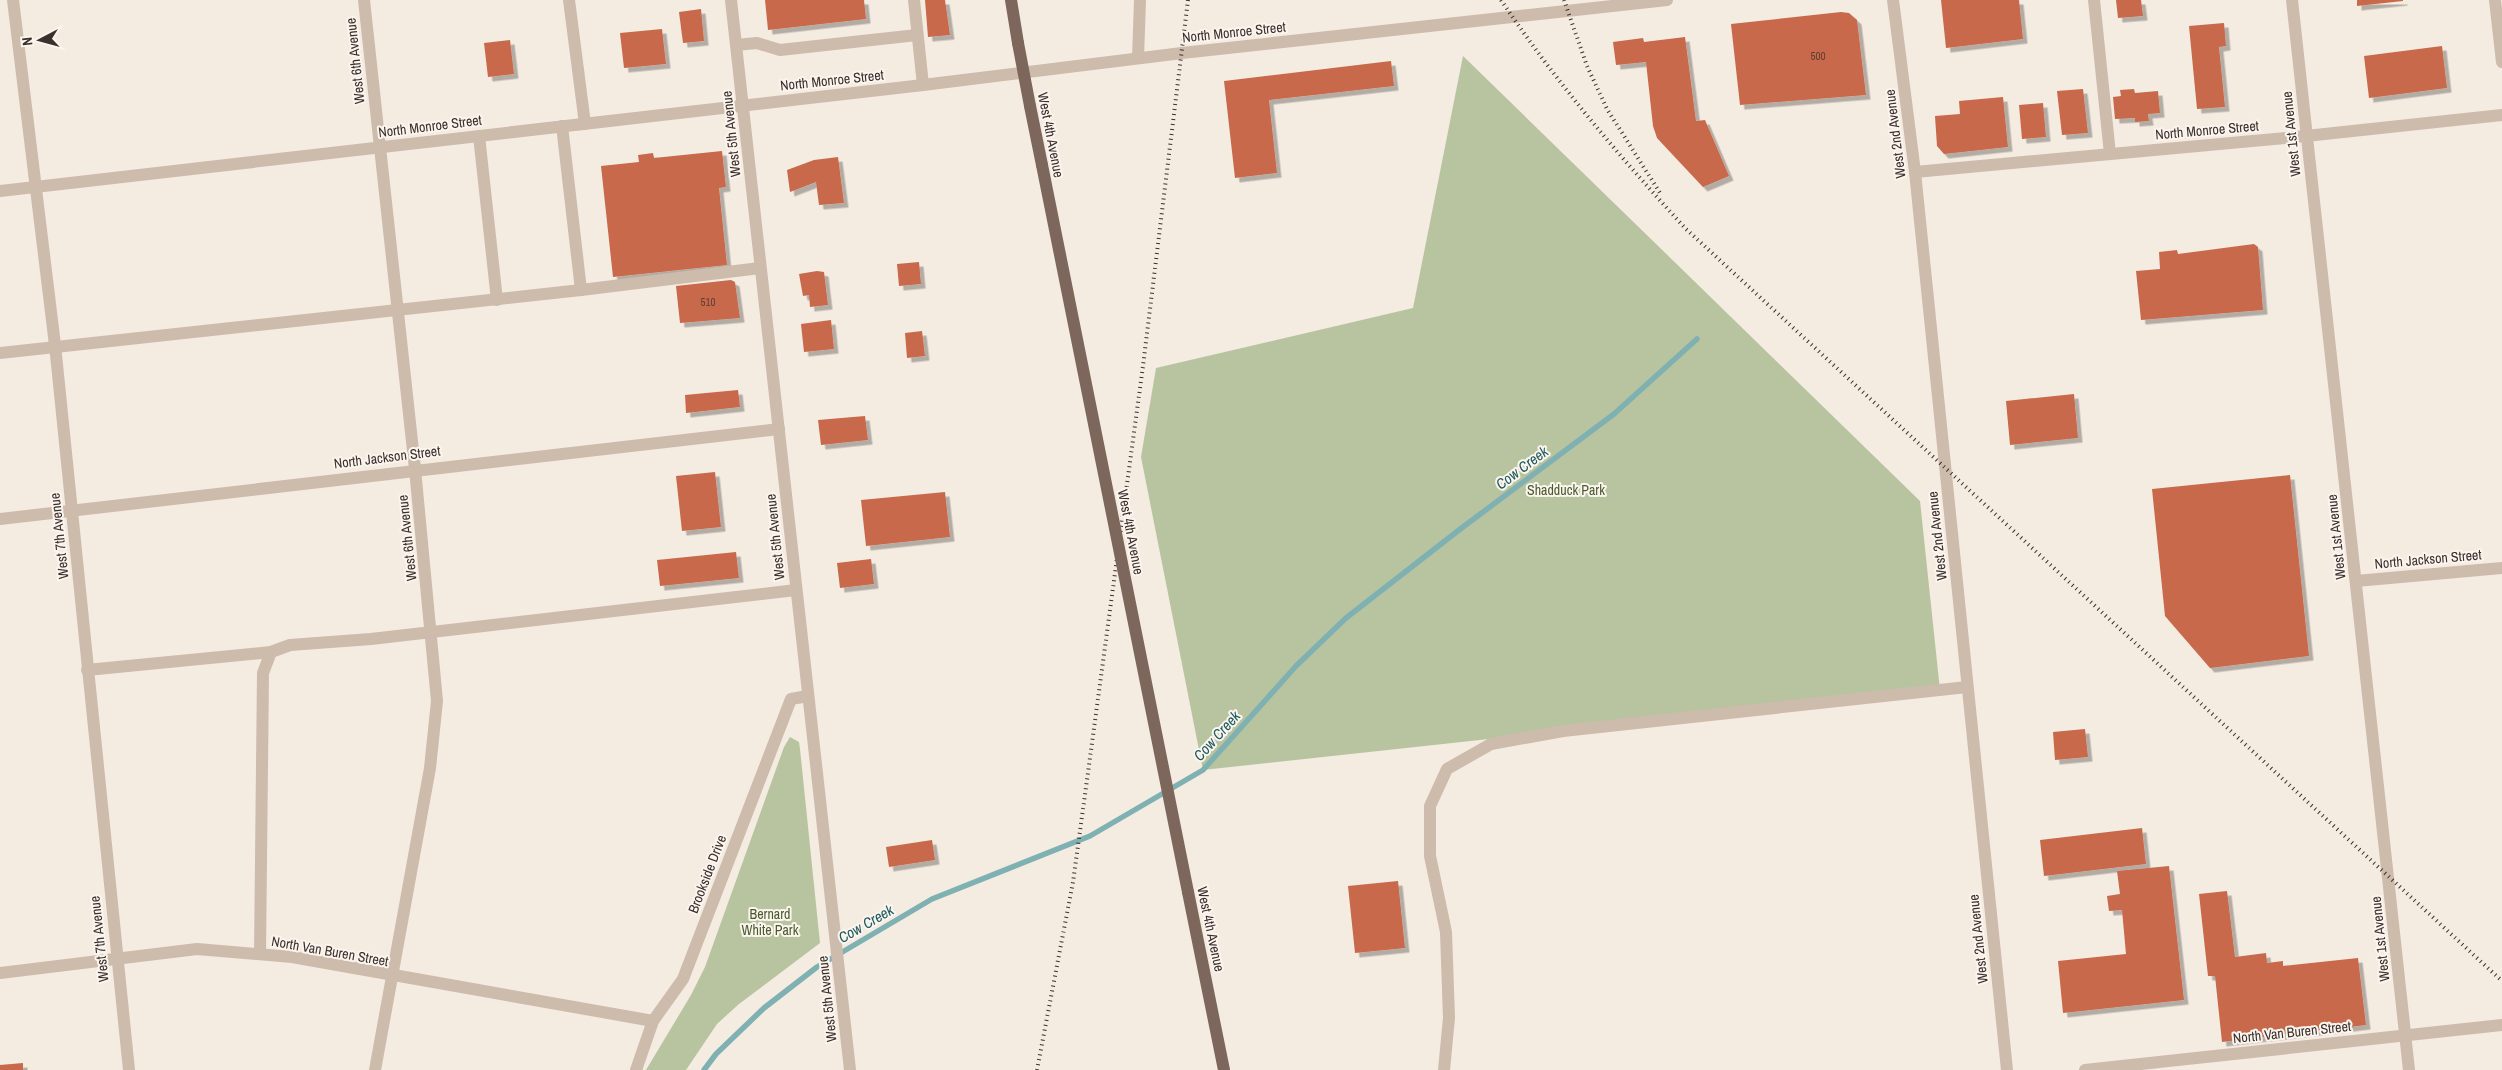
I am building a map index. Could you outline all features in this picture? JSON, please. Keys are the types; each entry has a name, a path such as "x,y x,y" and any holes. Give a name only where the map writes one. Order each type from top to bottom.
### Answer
{"main road":[{"name":"West 4th Avenue","path":"1010,0 1224,1070"}],"street":[{"name":"West 7th Avenue","path":"13,0 55,346 116,960 129,1070"},
{"name":"West 6th Avenue","path":"364,0 432,632 437,701 433,743 375,1070"},
{"path":"569,0 585,124"},
{"name":"West 5th Avenue","path":"731,0 850,1070"},
{"path":"914,0 923,85"},
{"path":"1138,58 1140,0"},
{"name":"North Monroe Street","path":"0,191 923,85 1138,58 1667,0"},
{"name":"West 2nd Avenue","path":"1893,0 1915,172 2007,1070"},
{"path":"2094,0 2110,154"},
{"name":"West 1st Avenue","path":"2292,0 2409,1070"},
{"path":"2495,0 2502,62"},
{"path":"736,45 757,43 780,50 917,35"},
{"name":"North Monroe Street","path":"1915,172 2306,136 2502,114"},
{"path":"562,126 581,290"},
{"path":"479,136 496,300"},
{"path":"0,353 496,300 760,268"},
{"name":"North Jackson Street","path":"0,519 415,469 778,429"},
{"name":"North Jackson Street","path":"2356,581 2502,568"},
{"path":"88,670 271,652 290,646 432,632 796,590"},
{"path":"260,954 263,673 271,652"},
{"path":"1444,1070 1449,1018 1446,932 1430,856 1430,806 1447,768 1491,744 1563,731 1967,687"},
{"name":"Brookside Drive","path":"636,1070 653,1021 683,979 791,699 808,696"},
{"name":"North Van Buren Street","path":"0,973 197,949 292,957 653,1021"},
{"path":"2497,1026 2502,1037"},
{"name":"North Van Buren Street","path":"2085,1070 2497,1026"},
{"path":"2203,1057 2204,1070"}],"green space":[{"name":"Shadduck Park","path":"1463,56 1920,501 1940,690 1203,770 1141,457 1156,368 1413,308"},
{"name":"Bernard White Park","path":"790,737 799,742 820,943 739,1004 717,1024 686,1070 646,1070 691,995 705,967 784,747"}],"building":[{"path":"765,0 864,0 866,19 768,30"},
{"path":"925,0 945,0 950,35 928,37"},
{"path":"1941,0 2019,0 2023,39 1946,48"},
{"path":"2116,0 2141,0 2143,16 2118,18"},
{"path":"2357,0 2403,0 2403,1 2357,6"},
{"path":"701,9 704,41 683,43 679,12"},
{"path":"1841,12 1849,13 1857,20 1866,95 1740,105 1731,24"},
{"path":"2224,23 2226,46 2219,47 2225,107 2197,109 2189,26"},
{"path":"662,29 666,64 624,68 620,33"},
{"path":"1685,37 1696,121 1705,120 1729,176 1703,187 1657,138 1653,126 1646,62 1616,65 1613,42 1643,38 1644,42"},
{"path":"510,40 514,74 488,77 484,43"},
{"path":"2442,46 2447,88 2369,98 2364,56"},
{"path":"1391,61 1394,86 1269,100 1277,173 1235,178 1224,81"},
{"path":"2083,89 2088,133 2062,135 2057,91"},
{"path":"2134,89 2135,93 2158,91 2160,113 2148,114 2149,121 2135,122 2135,118 2115,119 2113,97 2121,96 2120,90"},
{"path":"2003,97 2008,147 1944,154 1937,146 1935,116 1960,114 1959,101"},
{"path":"2043,103 2046,137 2022,139 2019,105"},
{"path":"722,151 726,187 719,188 727,265 613,277 601,166 639,162 638,155 653,153 654,158"},
{"path":"838,157 844,203 819,205 816,182 790,192 787,170 814,160"},
{"path":"2254,244 2258,247 2263,310 2141,320 2136,271 2160,269 2159,252 2177,250 2178,254"},
{"path":"919,262 921,284 899,286 897,264"},
{"path":"817,271 824,272 828,305 810,307 809,295 803,296 799,274"},
{"path":"731,280 735,282 740,318 680,323 676,286"},
{"path":"831,320 834,349 804,352 801,324"},
{"path":"922,331 925,356 907,358 905,333"},
{"path":"738,390 740,407 686,413 685,395"},
{"path":"2074,394 2078,438 2010,445 2006,401"},
{"path":"865,416 868,440 821,445 818,420"},
{"path":"715,472 721,527 682,531 676,476"},
{"path":"2290,475 2309,656 2210,668 2165,616 2152,489"},
{"path":"945,492 950,537 866,546 861,500"},
{"path":"736,552 739,578 660,586 657,560"},
{"path":"871,559 874,584 840,588 837,563"},
{"path":"2085,729 2088,757 2055,760 2053,732"},
{"path":"2142,828 2146,864 2044,876 2040,840"},
{"path":"932,840 935,860 889,867 886,847"},
{"path":"2169,866 2184,1000 2063,1013 2058,961 2126,954 2122,910 2109,911 2107,896 2120,894 2117,871"},
{"path":"1398,881 1405,948 1355,953 1348,886"},
{"path":"2227,891 2235,957 2266,953 2267,963 2283,961 2283,966 2358,958 2366,1025 2222,1042 2215,976 2208,976 2199,894"},
{"path":"23,1063 23,1070 0,1070 0,1065"}],"waterway":[{"name":"Cow Creek","path":"704,1070 716,1054 764,1008 817,967 932,899 1090,836 1203,770 1296,666 1346,618 1459,530 1614,414 1697,339"}],"railway":[{"path":"1037,1070 1073,882 1143,366 1188,0"},
{"path":"1501,0 1589,118 1686,229 2502,981"},
{"path":"1564,0 1587,66 1607,109 1660,193"}]}
